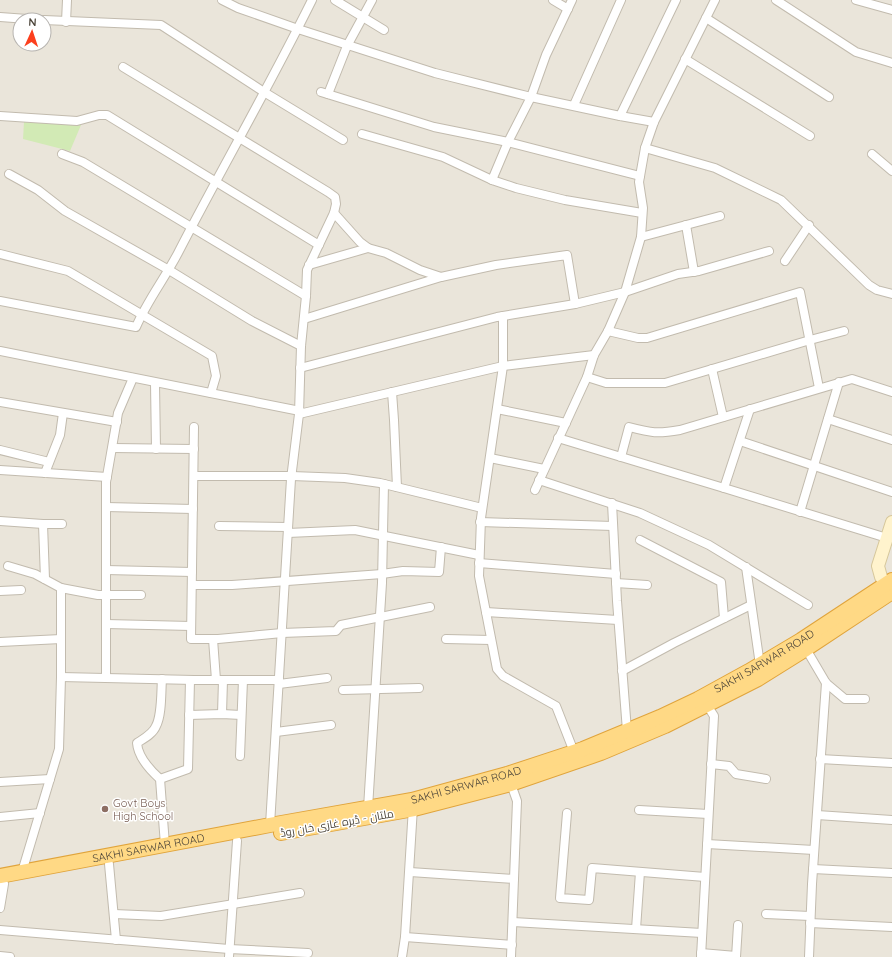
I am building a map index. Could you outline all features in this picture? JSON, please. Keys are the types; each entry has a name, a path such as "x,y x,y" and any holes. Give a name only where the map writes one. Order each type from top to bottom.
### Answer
{"highway":[{"name":"ملتان - ڈیرہ غازی خان روڈ","path":"1,882 237,841 511,784 601,753 662,722 707,705 758,679 806,649 890,585"},
{"name":"SAKHI SARWAR ROAD","path":"1,882 22,872 270,825 368,808 413,805 574,752 627,731 662,722 698,699 760,665 890,585"}],"main road":[{"path":"890,585 881,577 878,566 892,522"}],"street":[{"path":"66,22 67,0"},
{"path":"222,0 238,8 298,29 435,74 531,97 654,122"},
{"path":"0,301 136,327 216,183 312,0"},
{"path":"335,0 384,30"},
{"path":"372,0 324,93 434,127 508,142 640,176"},
{"path":"553,0 568,9"},
{"path":"492,180 508,142 531,97 546,55 572,0"},
{"path":"574,105 621,0"},
{"path":"620,116 676,0"},
{"path":"535,490 587,377 594,355 608,331 625,292 641,237 642,213 639,182 645,148 654,122 715,0"},
{"path":"776,0 856,52 892,63"},
{"path":"856,0 892,10"},
{"path":"0,17 12,18"},
{"path":"706,18 829,97"},
{"path":"52,21 161,25 264,92 343,140"},
{"path":"685,59 810,136"},
{"path":"123,67 334,197 336,204 334,213 307,270 301,346 300,412 292,476 288,530 270,825"},
{"path":"0,116 77,122 99,115 107,115 319,245"},
{"path":"362,134 442,157 492,180 565,200 642,213"},
{"path":"645,148 715,168 780,200 869,284 877,290 892,294"},
{"path":"62,154 83,162 306,296"},
{"path":"872,154 892,171"},
{"path":"9,174 38,190 64,211 169,270 252,321 301,346"},
{"path":"334,213 360,242 368,248 386,253 420,270 441,277"},
{"path":"641,237 720,216"},
{"path":"686,225 694,272"},
{"path":"785,261 809,226"},
{"path":"309,265 368,248"},
{"path":"300,368 503,316 575,304 625,292 678,274 723,265 769,251"},
{"path":"0,254 68,271 212,356 216,376 211,393"},
{"path":"304,319 441,277 496,265 567,255 575,304"},
{"path":"608,331 638,338 647,338 800,292 819,388"},
{"path":"503,316 503,366 480,522 478,576 497,670 503,676 556,706 574,752"},
{"path":"587,377 606,383 665,383 844,331"},
{"path":"0,351 300,412 503,366 594,355"},
{"path":"712,369 723,417"},
{"path":"106,678 105,595 107,477 118,413 133,378"},
{"path":"621,457 630,427 660,434 680,430 852,379 892,392"},
{"path":"800,512 839,382"},
{"path":"155,383 156,449"},
{"path":"392,392 397,487"},
{"path":"0,402 117,422"},
{"path":"497,409 566,423"},
{"path":"724,488 750,409"},
{"path":"45,473 60,435 63,413"},
{"path":"828,419 892,440"},
{"path":"194,427 191,639 213,639 282,633 336,631 340,625 430,607"},
{"path":"558,438 887,538"},
{"path":"740,441 892,492"},
{"path":"113,448 194,449"},
{"path":"0,450 49,462"},
{"path":"490,458 544,469"},
{"path":"0,470 107,477"},
{"path":"194,476 292,476 345,478 384,484 482,508"},
{"path":"539,480 640,513 709,545 808,605"},
{"path":"368,808 380,617 384,484"},
{"path":"612,503 618,620 627,731"},
{"path":"106,508 193,509"},
{"path":"0,520 43,524 62,524"},
{"path":"480,522 613,526"},
{"path":"43,524 45,579"},
{"path":"219,526 288,530 355,530 441,547 479,559 616,574"},
{"path":"640,540 721,582 724,618"},
{"path":"192,585 232,585 382,574 403,571 439,572 441,547"},
{"path":"8,566 35,574 61,588 98,595 141,595"},
{"path":"746,567 760,665"},
{"path":"106,570 192,572"},
{"path":"616,583 647,584"},
{"path":"22,872 59,749 61,588"},
{"path":"0,592 21,590"},
{"path":"622,672 751,605"},
{"path":"486,612 618,620"},
{"path":"106,624 191,626"},
{"path":"0,642 61,639"},
{"path":"213,639 220,680 222,714"},
{"path":"446,639 491,640"},
{"path":"806,649 826,683 845,699 865,699"},
{"path":"61,678 243,680 279,682 327,678"},
{"path":"162,679 156,727 148,736 137,743 138,751 151,771 160,779 165,845"},
{"path":"160,779 188,769 190,680"},
{"path":"240,756 243,680"},
{"path":"809,957 814,850 826,683"},
{"path":"343,690 419,688"},
{"path":"707,705 714,716 701,955 736,956 738,925"},
{"path":"189,715 242,715"},
{"path":"276,732 330,725"},
{"path":"820,759 892,763"},
{"path":"711,764 729,766 736,774 766,779"},
{"path":"0,782 50,779"},
{"path":"511,784 517,801 511,957"},
{"path":"402,957 406,937 413,805"},
{"path":"639,810 708,814"},
{"path":"0,817 40,813"},
{"path":"567,813 560,898 589,900 592,868 705,877"},
{"path":"817,815 892,820"},
{"path":"229,953 234,904 237,841"},
{"path":"707,844 814,850"},
{"path":"109,864 116,940"},
{"path":"813,869 892,873"},
{"path":"410,872 514,879"},
{"path":"636,929 640,872"},
{"path":"0,908 1,882"},
{"path":"114,914 161,916 300,893"},
{"path":"766,914 892,927"},
{"path":"513,922 702,933"},
{"path":"0,930 116,940 229,953 308,953"},
{"path":"406,937 512,945"},
{"path":"0,956 10,957"}],"shaded area":[{"path":"0,0 892,0 892,957 0,957"}],"green space":[{"path":"24,122 81,125 70,151 23,139"}],"place":[{"name":"Govt Boys High School","path":"105,809"}]}
